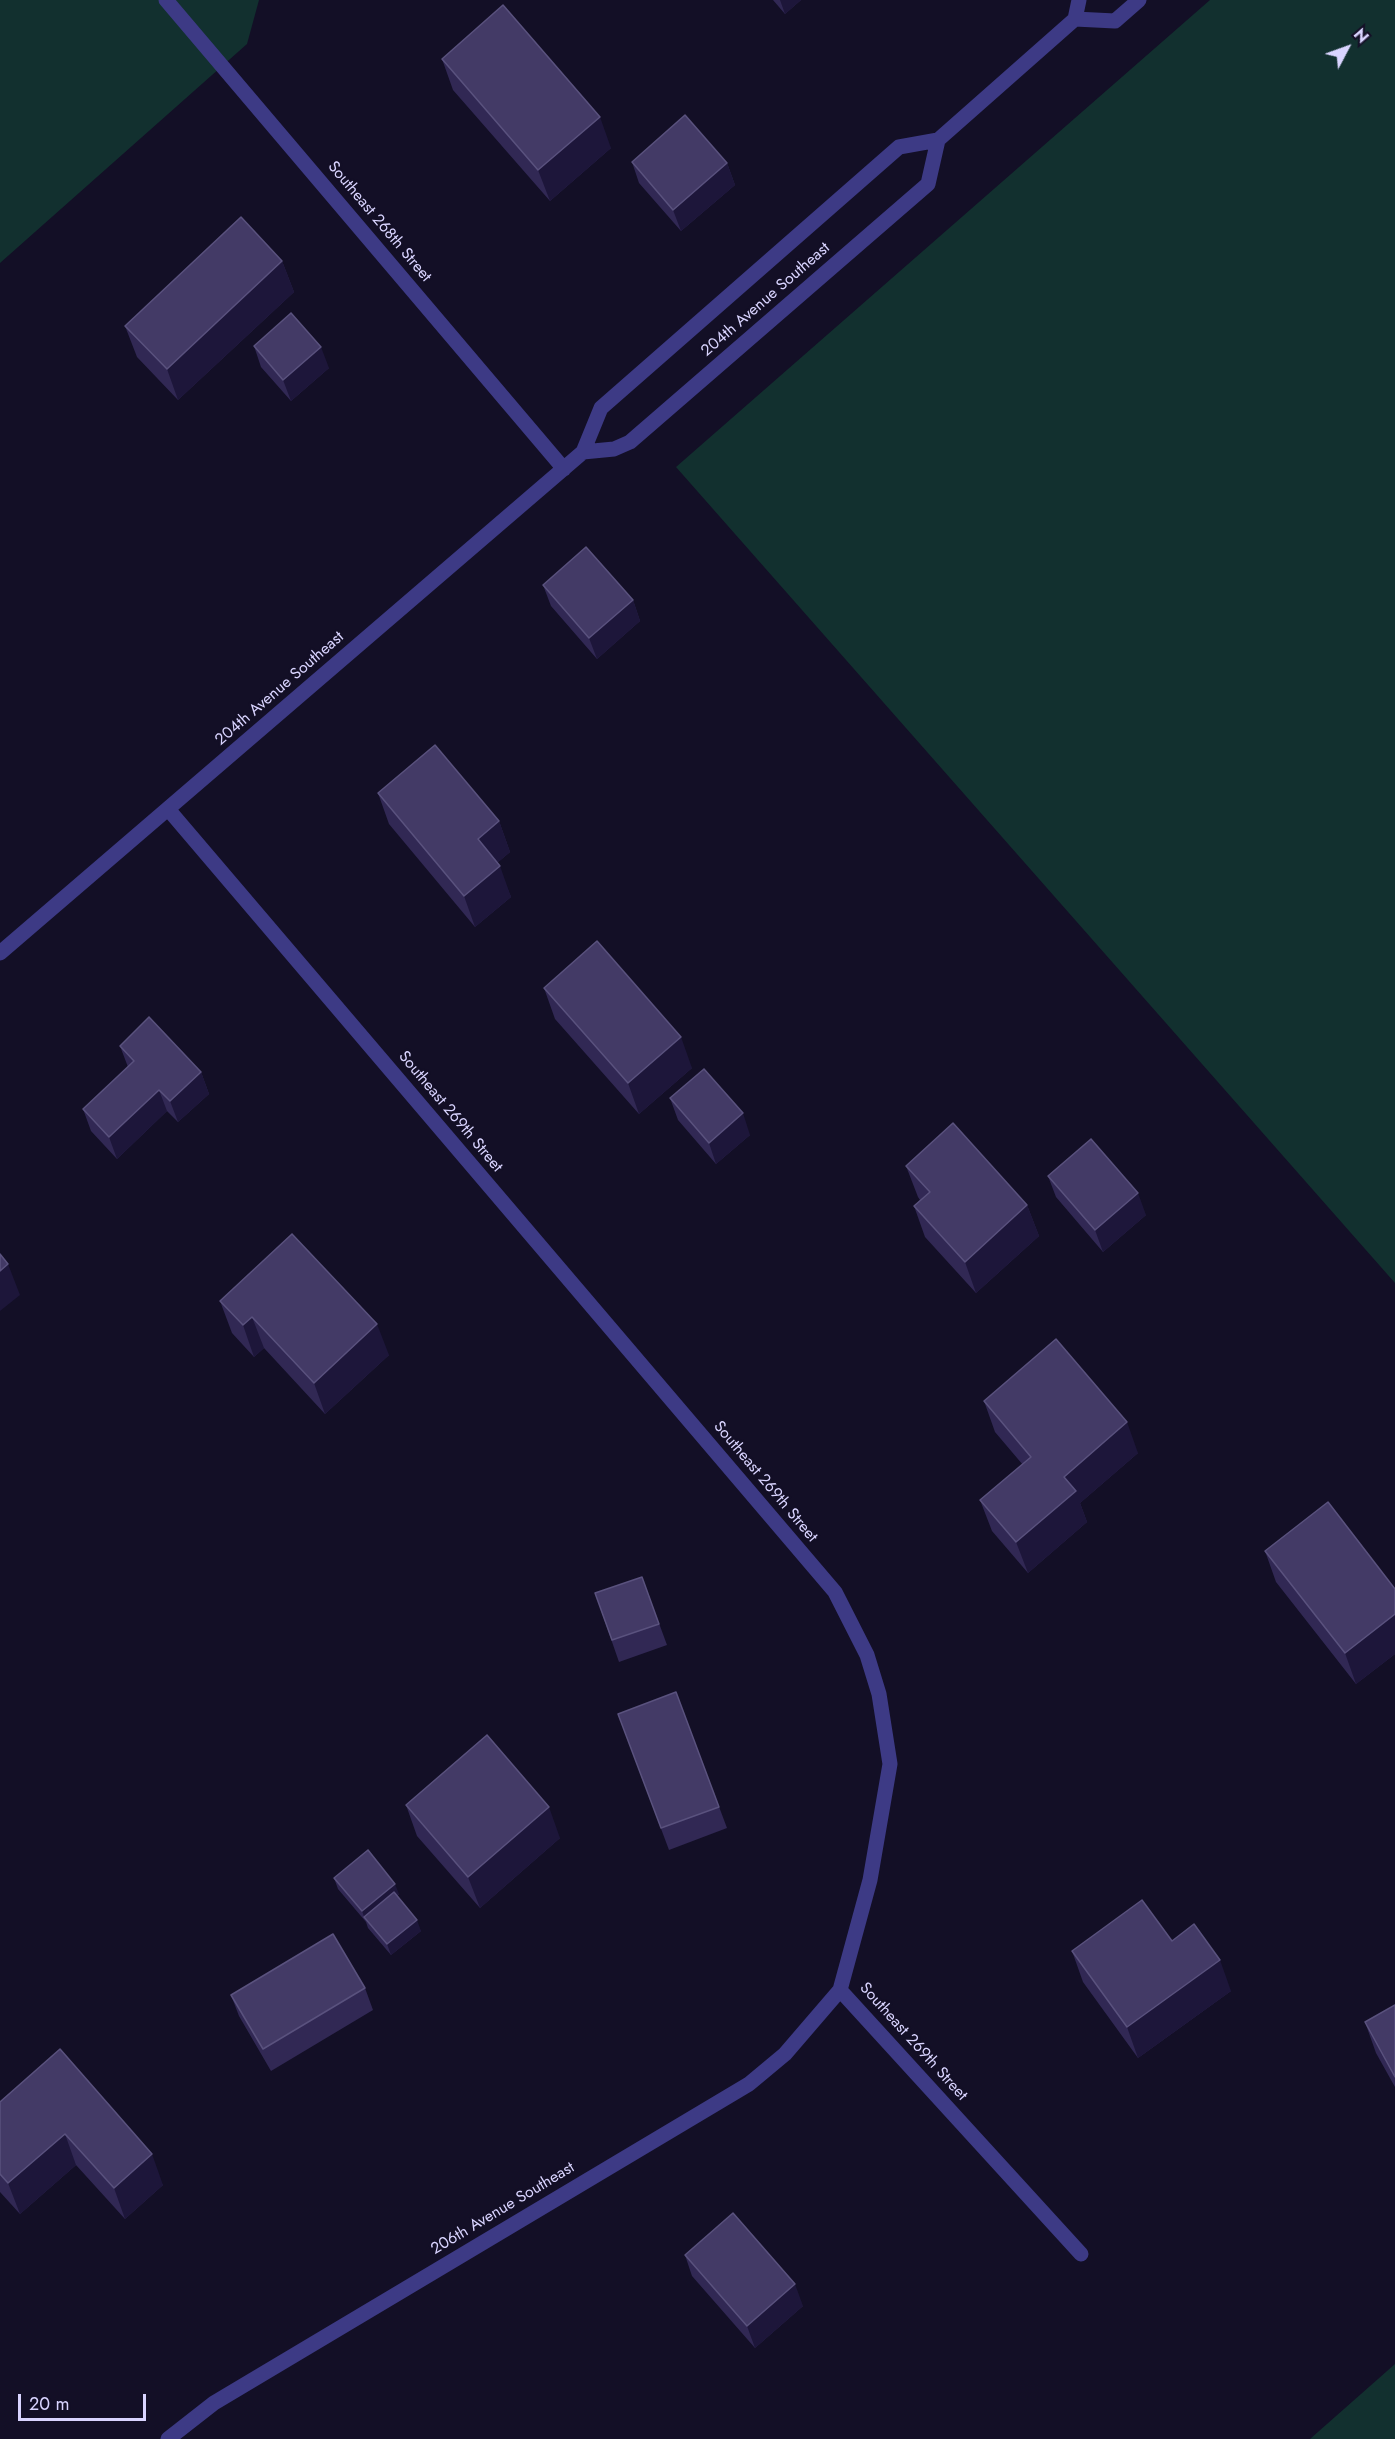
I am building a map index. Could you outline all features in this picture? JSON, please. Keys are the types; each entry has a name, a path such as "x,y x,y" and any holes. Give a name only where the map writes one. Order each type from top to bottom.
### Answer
{"street":[{"name":"Southeast 268th Street","path":"166,0 564,468"},
{"path":"938,140 1075,19 1079,0"},
{"path":"1075,19 1115,21 1139,0"},
{"name":"204th Avenue Southeast","path":"0,953 583,452 601,408 899,147 938,140 928,184 630,442 614,449 583,452"},
{"name":"Southeast 269th Street","path":"168,808 835,1592 867,1655 879,1694 890,1764 870,1880 840,1990 1081,2254"},
{"name":"206th Avenue Southeast","path":"168,2439 214,2403 749,2084 785,2054 840,1990"}],"green space":[{"path":"0,0 259,0 247,44 0,263"},
{"path":"1210,0 1395,0 1395,1283 676,467"},
{"path":"1395,2364 1395,2439 1310,2439"}],"building":[{"path":"503,5 600,117 538,170 442,59"},
{"path":"685,115 727,163 673,210 632,162"},
{"path":"241,217 282,261 167,369 125,326"},
{"path":"291,313 321,347 283,380 254,346"},
{"path":"586,547 633,600 589,638 543,585"},
{"path":"435,745 499,821 478,839 500,866 464,896 378,793"},
{"path":"597,941 681,1037 628,1083 544,988"},
{"path":"149,1017 201,1072 170,1101 159,1090 109,1137 83,1109 134,1061 120,1046"},
{"path":"704,1069 743,1113 709,1143 670,1098"},
{"path":"953,1123 1027,1205 965,1262 914,1206 930,1192 906,1166"},
{"path":"1091,1139 1138,1193 1095,1230 1048,1176"},
{"path":"292,1234 377,1324 314,1383 252,1317 243,1325 220,1301"},
{"path":"0,1254 8,1264 0,1271"},
{"path":"1056,1339 1127,1422 1064,1477 1076,1491 1016,1542 980,1500 1031,1457 984,1401"},
{"path":"1328,1502 1395,1589 1395,1614 1345,1653 1265,1551"},
{"path":"642,1577 659,1624 612,1640 595,1593"},
{"path":"676,1692 719,1807 661,1828 618,1714"},
{"path":"487,1735 549,1807 468,1877 406,1805"},
{"path":"368,1850 395,1884 362,1911 334,1878"},
{"path":"394,1892 417,1920 387,1944 364,1917"},
{"path":"1142,1900 1172,1941 1194,1924 1220,1960 1127,2027 1072,1951"},
{"path":"333,1934 365,1988 263,2049 231,1995"},
{"path":"1395,2005 1395,2077 1365,2022"},
{"path":"60,2049 152,2154 114,2188 65,2134 8,2183 0,2174 0,2102"},
{"path":"733,2213 795,2284 747,2326 685,2255"}]}
